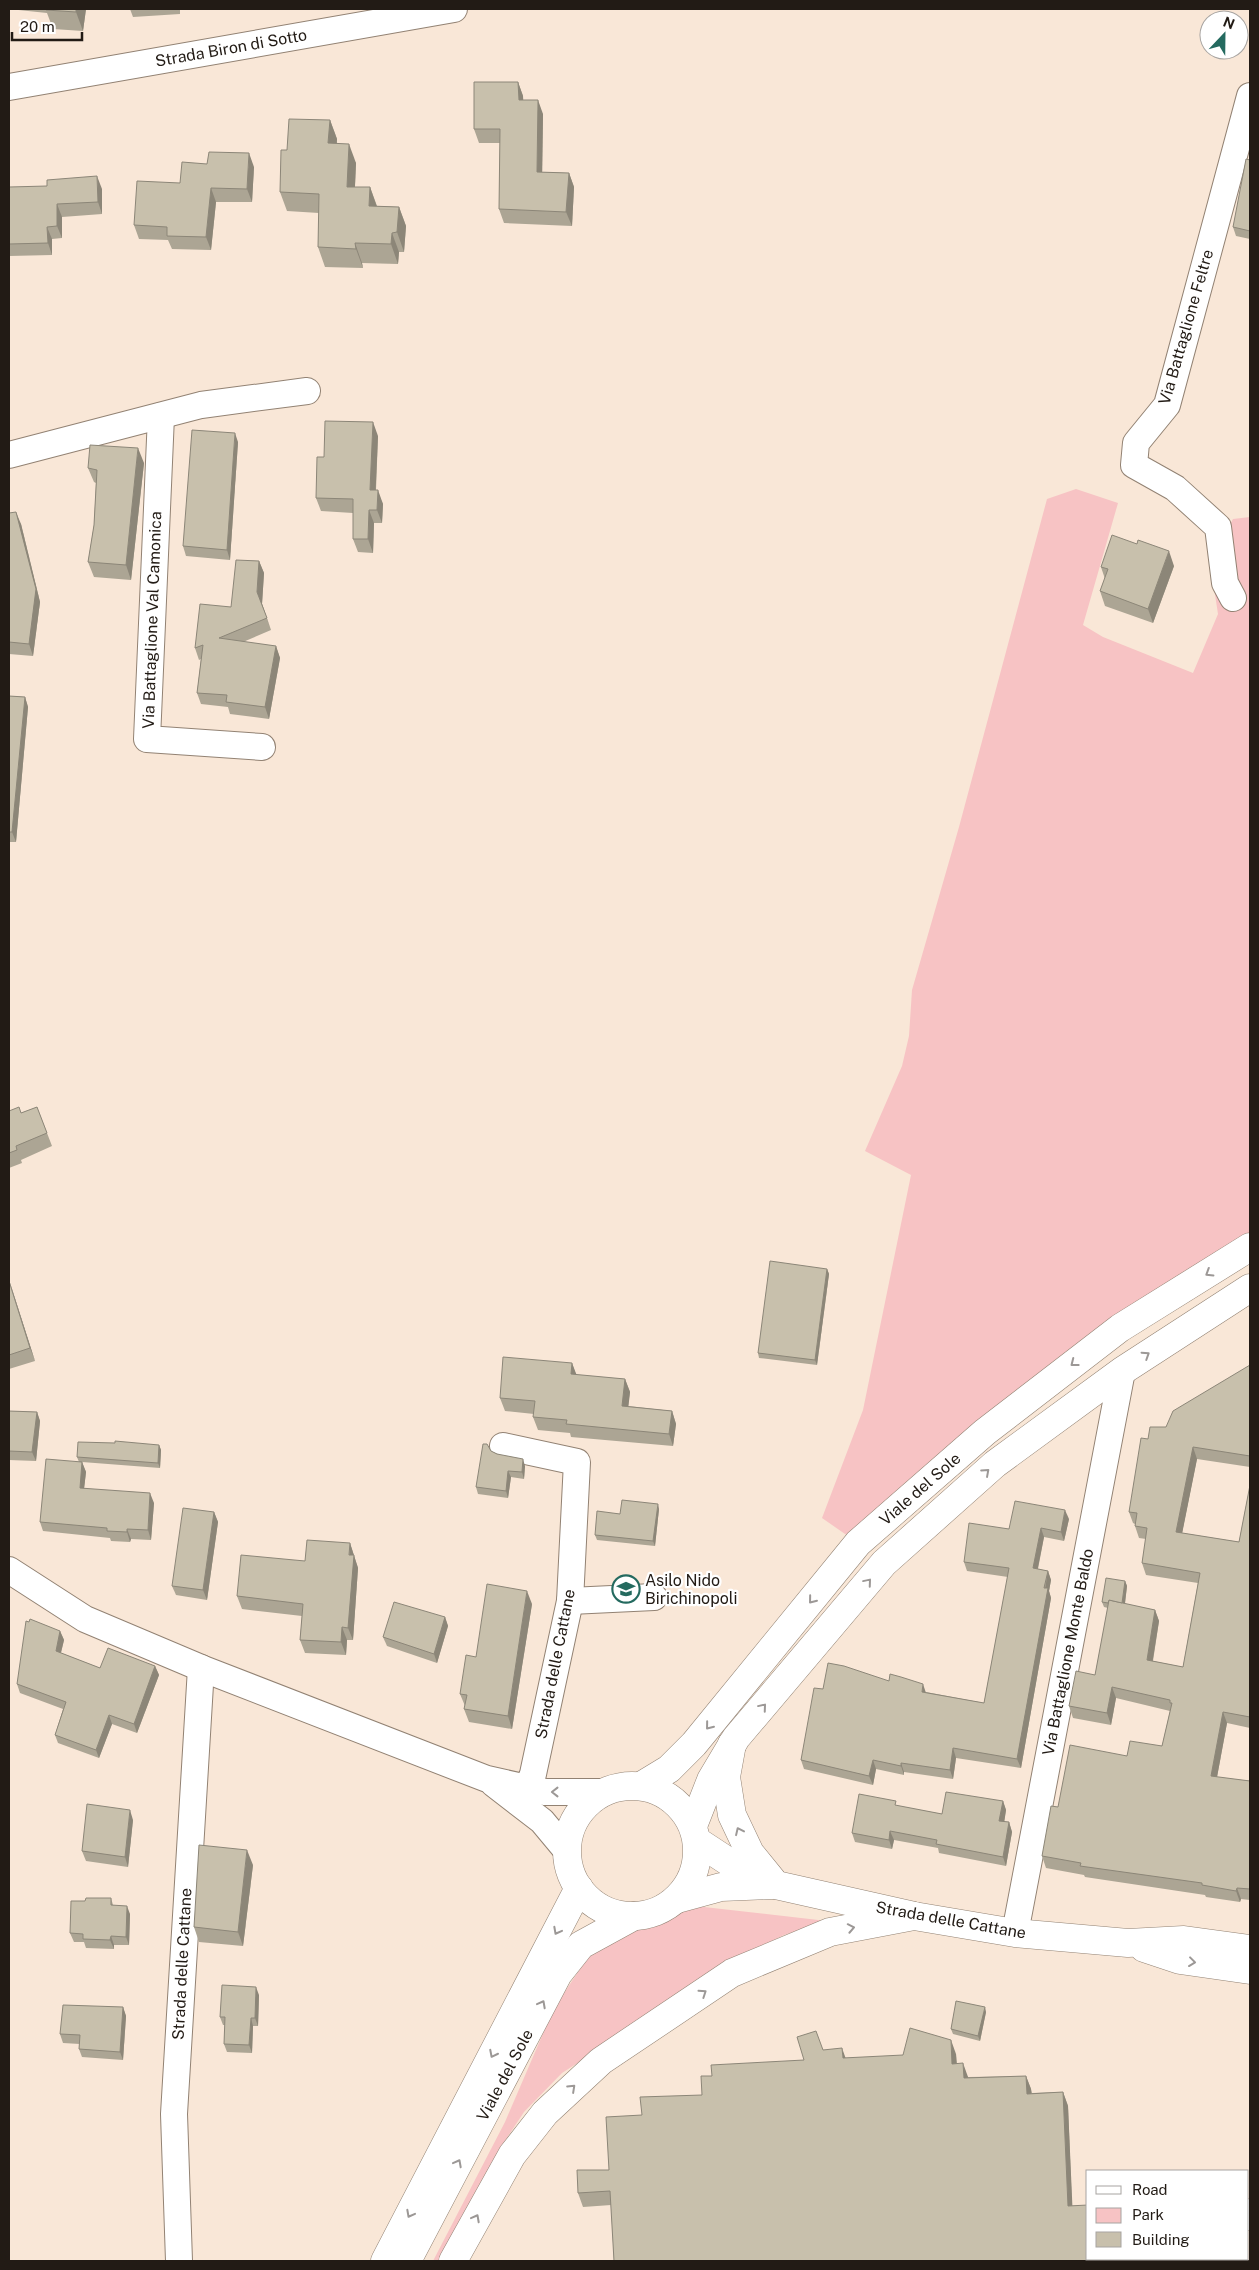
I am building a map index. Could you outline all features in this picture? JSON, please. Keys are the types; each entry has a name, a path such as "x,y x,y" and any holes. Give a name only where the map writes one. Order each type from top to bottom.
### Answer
{"main road":[{"name":"Viale del Sole","path":"641,1786 669,1769 694,1744 858,1543 984,1432 1120,1328 1250,1248"},
{"name":"Viale del Sole","path":"732,1744 884,1563 995,1464 1122,1371 1250,1288"},
{"path":"695,1834 711,1780 732,1744"},
{"path":"732,1744 726,1777 732,1815 750,1853 776,1885"},
{"name":"Viale del Sole","path":"622,1786 641,1786 654,1789 678,1804 687,1814 695,1834 697,1862 690,1882 677,1899 664,1908 650,1914 621,1915 597,1906 578,1888 569,1868 568,1836 581,1810 592,1800 604,1792 622,1786"},
{"name":"Strada delle Cattane","path":"695,1834 732,1864 776,1885 914,1916 1014,1932 1128,1943 1184,1940 1250,1949"},
{"name":"Strada delle Cattane","path":"677,1899 721,1887 776,1885"},
{"name":"Viale del Sole","path":"385,2261 578,1888"},
{"name":"Viale del Sole","path":"407,2261 558,1974 581,1945 634,1916"},
{"path":"453,2261 512,2155 545,2113 601,2061 732,1973 830,1932 914,1916"},
{"name":"Strada delle Cattane","path":"1128,1943 1180,1960 1250,1970"}],"street":[{"name":"Strada Biron di Sotto","path":"9,87 454,9"},
{"name":"Via Battaglione Feltre","path":"1233,598 1225,583 1218,527 1175,488 1134,465 1136,443 1167,405 1250,96"},
{"path":"9,455 200,405 307,391"},
{"name":"Via Battaglione Val Camonica","path":"161,416 147,739 262,747"},
{"name":"Via Battaglione Monte Baldo","path":"1014,1932 1122,1371"},
{"name":"Strada delle Cattane","path":"504,1446 577,1462 570,1601 532,1774 527,1789"},
{"path":"9,1570 85,1619 201,1668 487,1779 545,1792 604,1792"},
{"path":"570,1601 654,1597"},
{"name":"Strada delle Cattane","path":"179,2261 174,2114 201,1668"},
{"path":"487,1779 542,1821 567,1851"}],"green space":[{"path":"1076,489 1118,503 1083,625 1103,637 1193,673 1218,614 1210,562 1233,519 1250,517 1250,1247 1120,1328 858,1543 822,1518 863,1410 911,1175 865,1151 902,1066 909,1036 912,990 959,827 1047,499"},
{"path":"686,1905 827,1921 784,1935 752,1951 562,2073 524,2112 499,2150 439,2261 433,2261 505,2122 554,2008 600,1939 644,1924"}],"building":[{"path":"76,9 76,12 46,10"},
{"path":"474,82 518,82 519,100 538,100 537,172 569,173 566,212 499,209 500,129 474,129"},
{"path":"289,119 330,120 328,143 349,144 347,187 370,187 369,206 399,207 397,232 392,233 391,244 355,243 356,249 318,247 319,194 280,192 281,150 287,150"},
{"path":"209,152 249,153 247,189 211,188 206,237 167,236 167,227 134,225 137,181 180,183 182,162 207,164"},
{"path":"1246,159 1250,160 1250,231 1233,227"},
{"path":"97,176 98,202 57,204 57,226 47,227 48,243 9,244 9,187 47,186 47,180"},
{"path":"325,421 373,422 370,490 378,490 377,510 369,510 368,539 353,539 353,499 316,498 317,457 324,457"},
{"path":"192,430 235,433 227,550 183,546"},
{"path":"90,445 138,448 126,565 88,562 94,525 97,470 88,468"},
{"path":"16,512 36,589 29,644 9,642 9,513"},
{"path":"1112,535 1137,544 1138,540 1169,551 1148,609 1100,591 1108,569 1101,567"},
{"path":"236,560 259,561 257,592 267,618 219,638 276,646 265,707 226,702 227,695 197,693 203,645 195,648 200,604 231,607"},
{"path":"9,696 25,697 12,832 9,832"},
{"path":"19,1107 21,1113 37,1107 47,1133 16,1146 17,1150 9,1153 9,1111"},
{"path":"770,1261 827,1269 815,1360 758,1353"},
{"path":"9,1281 30,1348 9,1355"},
{"path":"503,1357 572,1363 571,1374 625,1379 622,1406 672,1411 669,1434 566,1424 567,1420 533,1417 535,1401 500,1398"},
{"path":"1250,1365 1250,1456 1193,1447 1176,1532 1239,1542 1250,1485 1250,1717 1223,1712 1211,1776 1250,1781 1250,1889 1237,1888 1236,1891 1202,1885 1202,1883 1080,1866 1081,1863 1042,1856 1051,1806 1058,1807 1070,1745 1127,1756 1130,1741 1162,1746 1172,1703 1170,1703 1170,1700 1112,1687 1107,1713 1069,1706 1076,1671 1095,1675 1109,1600 1155,1610 1147,1660 1183,1667 1200,1573 1142,1563 1147,1528 1135,1526 1137,1513 1129,1512 1141,1438 1148,1439 1150,1427 1166,1427 1173,1411"},
{"path":"9,1411 37,1412 32,1452 9,1451"},
{"path":"115,1441 159,1445 158,1463 77,1457 78,1442 115,1443"},
{"path":"483,1444 487,1444 491,1451 497,1454 523,1459 522,1472 508,1471 506,1491 476,1487"},
{"path":"46,1459 82,1462 80,1488 150,1493 148,1530 127,1529 127,1532 107,1531 107,1528 40,1522"},
{"path":"622,1500 658,1504 653,1541 595,1535 597,1511 620,1514"},
{"path":"1015,1501 1065,1510 1061,1532 1041,1528 1033,1568 1048,1571 1044,1588 1048,1588 1017,1759 953,1748 950,1770 901,1763 901,1766 873,1760 869,1776 801,1760 814,1688 823,1689 828,1663 844,1666 889,1681 890,1674 923,1684 922,1692 984,1703 1009,1568 964,1562 969,1523 1009,1529"},
{"path":"183,1508 214,1512 203,1590 172,1586"},
{"path":"307,1540 350,1543 349,1555 354,1555 348,1628 342,1627 341,1642 300,1640 303,1604 237,1596 241,1555 305,1561"},
{"path":"1106,1578 1125,1581 1122,1603 1109,1600 1108,1603 1102,1602"},
{"path":"487,1584 527,1591 508,1716 464,1709 467,1695 460,1694 466,1655 476,1657"},
{"path":"394,1602 445,1617 434,1654 383,1637"},
{"path":"30,1619 60,1631 56,1651 100,1668 108,1648 155,1666 134,1724 109,1715 96,1750 55,1735 66,1702 17,1684 26,1621 29,1622"},
{"path":"946,1792 1003,1801 999,1821 1009,1822 1003,1857 936,1844 937,1840 890,1831 889,1840 852,1833 859,1794 896,1801 895,1805 942,1814"},
{"path":"87,1804 130,1810 125,1857 82,1851"},
{"path":"199,1845 247,1850 238,1932 194,1927"},
{"path":"86,1898 111,1898 111,1905 127,1906 126,1937 111,1936 110,1940 83,1939 83,1934 70,1933 71,1901 85,1901"},
{"path":"222,1985 256,1987 255,2018 251,2018 249,2045 224,2044 225,2017 220,2017"},
{"path":"956,2001 985,2007 978,2036 951,2029"},
{"path":"63,2005 123,2007 120,2052 79,2049 80,2035 60,2034"},
{"path":"910,2028 951,2040 952,2064 963,2063 964,2078 1026,2076 1027,2094 1063,2092 1068,2206 1086,2205 1086,2260 1130,2260 614,2261 610,2191 578,2193 577,2170 609,2170 606,2117 642,2115 640,2097 702,2095 701,2076 712,2076 711,2065 804,2060 797,2037 816,2031 823,2050 842,2048 843,2058 903,2055"}],"place":[{"name":"Asilo Nido Birichinopoli","path":"626,1589"}]}
